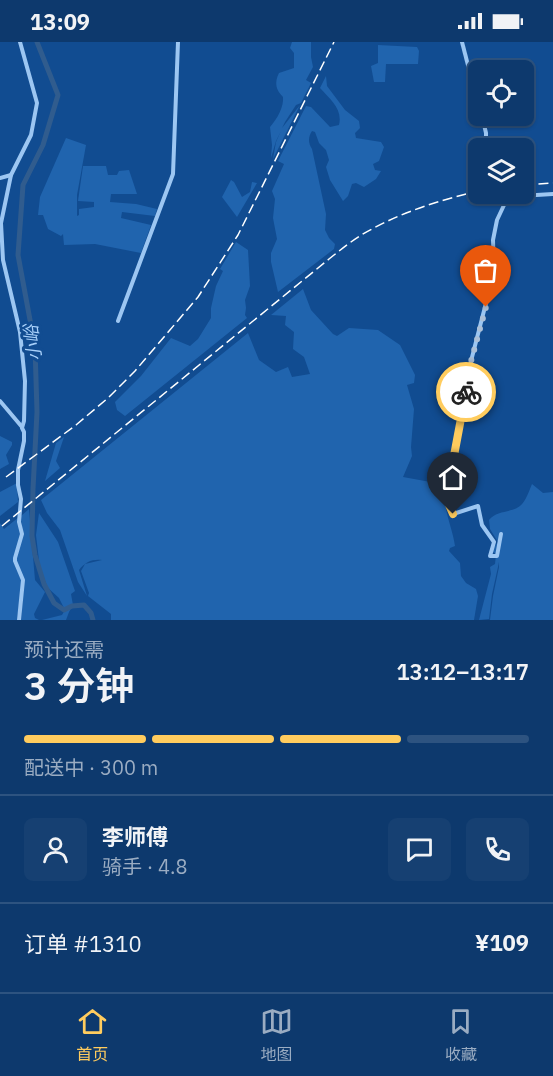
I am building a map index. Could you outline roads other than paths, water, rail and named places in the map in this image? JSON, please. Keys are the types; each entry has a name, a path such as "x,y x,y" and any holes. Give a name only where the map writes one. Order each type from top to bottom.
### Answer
{"street":[{"path":"20,42 37,103 31,135 11,175 1,223 3,260 20,332 25,381 22,428"},
{"path":"118,321 173,174 178,42"},
{"path":"462,42 468,65"},
{"path":"0,178 11,175"},
{"path":"501,534 497,556 490,556 494,542 482,525 478,506 453,514 446,498 470,365 494,272 493,240 497,220 506,203 519,196 553,194"},
{"path":"0,401 24,432 18,470 21,499 19,522 22,534 15,558 23,580 19,620"}],"waterway":[{"name":"小峪","path":"37,42 58,95 43,145 23,185 18,255 35,347 37,412 32,536 44,584 54,603 64,610 72,606 84,605 91,613 93,620"}],"railway":[{"path":"6,477 108,398 135,371 198,297 238,235 334,42"},
{"path":"534,184 553,183"},
{"path":"2,526 355,239 410,211 468,194"}]}
